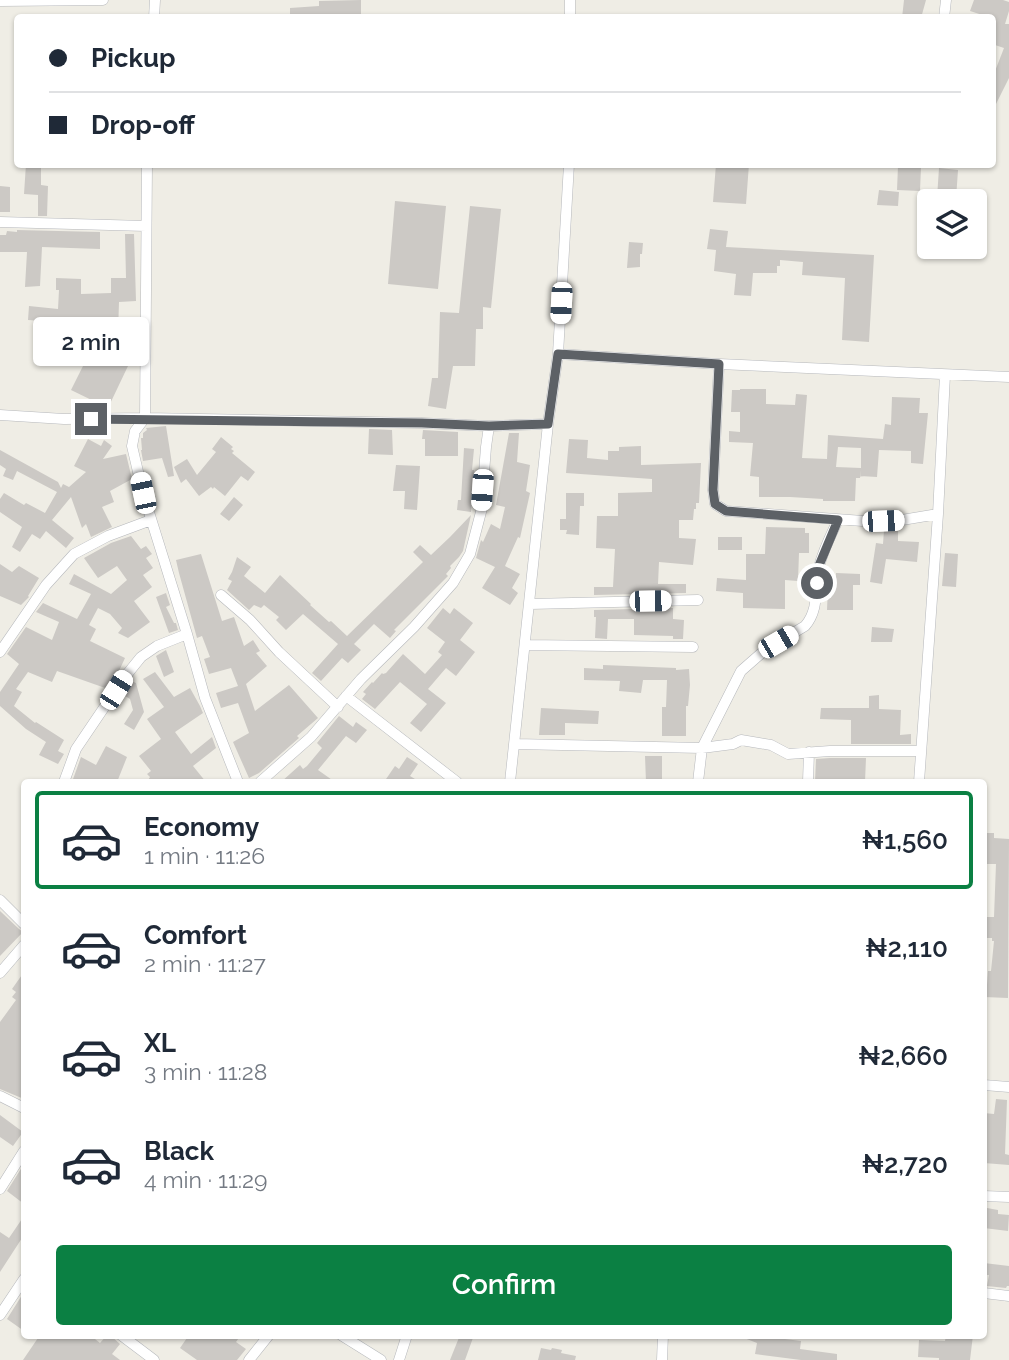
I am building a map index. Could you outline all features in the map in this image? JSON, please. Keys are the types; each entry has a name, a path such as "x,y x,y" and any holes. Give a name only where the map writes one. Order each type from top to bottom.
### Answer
{"street":[{"path":"0,1 103,0"},
{"path":"148,168 145,418 135,431 132,446 151,520 205,698 237,779"},
{"path":"510,779 548,424 558,354 569,168"},
{"path":"0,222 146,226"},
{"path":"558,354 1009,377"},
{"path":"719,364 713,490 715,504 726,511 863,522 902,520 938,514"},
{"path":"919,779 945,375"},
{"path":"1,418 145,418 489,426 548,424"},
{"path":"263,779 311,737 361,679 414,627 453,583 470,554 481,512 489,426"},
{"path":"1,650 46,584 74,554 108,536 151,520"},
{"path":"698,779 702,748 741,671 765,650 809,621 817,597 818,568 838,520"},
{"path":"220,595 250,620 279,652 338,707"},
{"path":"530,604 698,600"},
{"path":"65,779 76,749 141,657 157,646 187,634"},
{"path":"525,645 693,646"},
{"path":"346,696 453,779"},
{"path":"515,744 702,748 733,744 741,740 771,745 788,754 920,751"},
{"path":"808,779 809,752"},
{"path":"0,900 21,921"},
{"path":"0,973 21,948"},
{"path":"987,1086 1009,1087"},
{"path":"0,1096 21,1106"},
{"path":"0,1189 21,1156"},
{"path":"987,1196 1009,1197"},
{"path":"0,1315 21,1284"},
{"path":"987,1293 1009,1296"},
{"path":"126,1339 154,1360"},
{"path":"249,1360 266,1339"},
{"path":"347,1339 381,1360"},
{"path":"399,1360 406,1339"},
{"path":"662,1360 663,1339"}],"building":[{"path":"361,0 361,14 290,14 290,8 319,6 319,1"},
{"path":"904,0 926,0 922,14 902,14"},
{"path":"974,0 1009,2 1005,24 1009,24 1009,78 996,104 996,69 1004,48 996,45 996,14 970,11"},
{"path":"26,168 41,168 41,185 48,186 47,216 38,216 38,195 24,194"},
{"path":"716,168 749,168 746,204 713,202"},
{"path":"898,168 921,168 920,189 897,190"},
{"path":"939,168 958,170 957,189 938,189"},
{"path":"0,186 10,187 10,212 0,212"},
{"path":"879,190 899,192 898,206 877,205"},
{"path":"395,201 446,206 438,289 388,284"},
{"path":"470,206 501,209 491,308 483,307 483,329 476,329 475,366 453,366 446,409 428,406 432,378 438,378 440,312 459,313"},
{"path":"710,229 728,231 726,247 874,255 869,342 842,340 845,278 802,275 803,262 780,260 777,273 753,273 751,296 734,295 736,274 714,271 716,250 707,249"},
{"path":"17,230 100,232 100,249 42,247 40,286 25,287 27,252 0,252 0,235"},
{"path":"125,234 134,234 136,301 119,302 118,333 107,333 101,331 101,325 84,325 84,322 65,322 65,331 56,331 56,322 28,320 29,306 58,309 59,290 56,290 56,278 81,279 81,294 111,293 111,278 126,278"},
{"path":"629,242 643,243 640,267 627,268"},
{"path":"91,350 128,366 108,408 71,390"},
{"path":"766,389 766,404 795,405 796,394 807,395 802,458 827,459 828,435 883,439 885,424 891,425 892,397 920,398 919,413 928,413 923,464 911,463 911,451 879,450 877,477 856,478 855,501 759,497 759,477 750,476 753,443 729,442 729,431 740,432 740,412 731,412 732,390","holes":["838,447 861,448 861,468 836,467"]},
{"path":"166,426 174,476 168,477 162,458 143,461 141,450 141,438 146,428"},
{"path":"369,429 392,430 393,455 368,454"},
{"path":"423,430 458,432 458,456 425,456"},
{"path":"509,433 519,433 517,462 530,465 526,491 530,493 520,538 518,537 505,566 520,574 512,588 518,593 510,605 482,588 495,567 476,558 481,540 483,542 491,524 500,529 505,507 496,505"},
{"path":"221,437 233,447 232,453 255,472 248,481 241,476 225,496 211,487 199,496 186,479 181,483 174,467 187,459 197,475 216,452 212,449"},
{"path":"88,439 101,446 104,440 112,446 103,459 126,454 132,479 110,491 114,502 102,507 112,527 91,537 86,524 82,528 71,497 52,520 74,538 66,548 46,531 40,539 32,534 20,552 12,547 22,527 0,512 0,499 4,493 45,513 57,492 17,471 13,480 3,476 6,469 0,465 0,450 58,482 61,488 63,484 69,487 86,472 74,466"},
{"path":"569,439 588,440 587,458 608,460 608,451 619,451 619,447 641,446 641,465 701,463 699,503 696,503 693,520 679,520 679,538 696,539 693,565 659,562 658,584 686,584 686,593 594,595 594,587 613,587 615,549 596,548 597,516 618,516 618,493 652,492 652,479 566,473"},
{"path":"464,448 474,449 471,512 457,510 458,500 461,500"},
{"path":"396,465 420,466 417,510 404,509 405,491 393,491"},
{"path":"566,493 584,493 584,506 580,506 579,535 566,534 567,530 560,530 560,519 566,519"},
{"path":"234,497 243,505 229,521 220,514"},
{"path":"471,515 463,551 450,566 446,574 448,576 394,630 396,631 390,638 374,624 354,644 361,650 348,663 342,658 321,681 312,673 338,644 303,614 286,630 276,620 279,617 264,605 261,608 254,605 249,610 227,590 232,581 228,579 237,557 251,567 244,576 265,593 280,575 347,636 423,562 413,552 420,545 431,555"},
{"path":"766,527 805,528 805,533 809,533 809,553 799,553 798,581 785,580 785,609 743,608 743,593 716,591 717,578 746,580 746,554 765,554"},
{"path":"884,530 898,531 898,541 919,542 917,562 886,559 882,584 870,582 876,543 883,544"},
{"path":"131,536 141,549 146,546 152,554 146,558 153,568 143,575 152,587 134,601 150,622 128,638 118,633 122,628 110,614 98,608 89,625 96,629 90,641 125,658 108,689 57,671 52,682 28,672 16,689 22,692 14,706 35,723 64,740 58,751 64,754 58,764 39,755 46,742 0,706 0,692 19,664 7,654 26,627 52,640 59,622 36,612 43,603 77,619 91,594 69,584 74,574 111,594 127,580 117,566 98,578 84,558 111,543"},
{"path":"718,537 742,537 742,550 718,550"},
{"path":"945,553 958,554 956,587 942,586"},
{"path":"201,554 222,621 234,617 244,646 253,640 260,651 256,653 267,666 246,684 255,711 289,685 318,718 259,773 249,778 233,742 249,733 238,703 221,708 216,693 238,686 231,668 209,674 204,659 210,657 202,636 197,638 176,560"},
{"path":"0,564 12,572 19,566 39,578 29,597 21,605 0,596"},
{"path":"836,573 860,574 860,585 853,585 853,610 827,610 828,586 836,586"},
{"path":"166,593 170,605 166,607 178,630 169,633 156,597"},
{"path":"443,608 450,614 454,608 473,623 460,640 475,652 456,676 446,668 428,689 446,703 421,732 410,723 427,704 400,682 375,709 362,699 366,694 363,692 403,654 425,674 442,655 438,652 445,642 427,628"},
{"path":"673,608 673,619 684,620 683,639 673,639 673,636 634,635 634,619 608,619 607,639 595,638 594,610"},
{"path":"872,627 894,629 892,642 871,642"},
{"path":"166,650 174,672 164,677 156,656"},
{"path":"603,665 689,669 686,736 662,736 662,707 666,707 667,680 643,680 641,693 619,691 620,681 584,680 584,668 603,669"},
{"path":"155,672 174,697 190,688 203,713 175,732 191,754 212,737 216,748 193,766 204,779 149,779 147,774 151,771 139,756 161,739 147,719 164,707 143,679"},
{"path":"131,681 136,683 144,712 134,730 124,724 133,710 130,699 122,694"},
{"path":"879,695 879,709 901,710 900,735 911,734 911,744 851,744 851,720 820,719 821,708 869,708 869,696"},
{"path":"541,708 599,711 598,724 565,723 565,735 539,735"},
{"path":"339,716 353,727 356,722 367,730 356,743 346,736 318,770 331,779 284,779 300,765 303,769 307,766 322,748 317,743"},
{"path":"106,746 127,757 118,779 73,779 81,757 96,765"},
{"path":"645,756 662,756 662,779 646,779"},
{"path":"407,757 418,764 410,776 415,779 386,779 395,766 399,769"},
{"path":"866,758 865,779 815,779 816,759"},
{"path":"987,833 994,833 994,838 1009,839 1008,998 987,997 988,971 991,971 994,941 987,938 987,917 994,917 996,864 987,864"},
{"path":"0,911 21,930 21,934 0,956"},
{"path":"21,976 21,1098 0,1089 0,1022 16,1000 12,997 16,992 12,989"},
{"path":"996,1099 1007,1100 1005,1154 1009,1155 1009,1165 987,1163 987,1113 994,1114"},
{"path":"0,1115 21,1131 21,1135 13,1146 0,1137"},
{"path":"21,1169 21,1202 7,1191"},
{"path":"987,1208 998,1210 998,1214 1009,1215 1008,1231 987,1228"},
{"path":"21,1220 21,1240 0,1272 0,1232 9,1238"},
{"path":"987,1263 1009,1266 1009,1286 987,1286"},
{"path":"21,1297 21,1329 7,1319"},
{"path":"37,1339 95,1339 100,1343 104,1339 114,1339 120,1344 112,1354 120,1360 23,1360"},
{"path":"186,1339 238,1339 236,1342 246,1349 237,1360 197,1360 180,1348"},
{"path":"458,1339 473,1339 465,1360 450,1360"},
{"path":"747,1339 801,1341 800,1349 837,1354 837,1360 801,1360 755,1354 757,1343"},
{"path":"973,1339 970,1360 918,1357 919,1340"},
{"path":"541,1348 562,1350 561,1353 576,1356 575,1360 538,1360"}],"route":[{"path":"91,419 489,426 548,424 558,354 719,364 713,490 715,504 726,511 838,520 818,568 817,583"}]}
